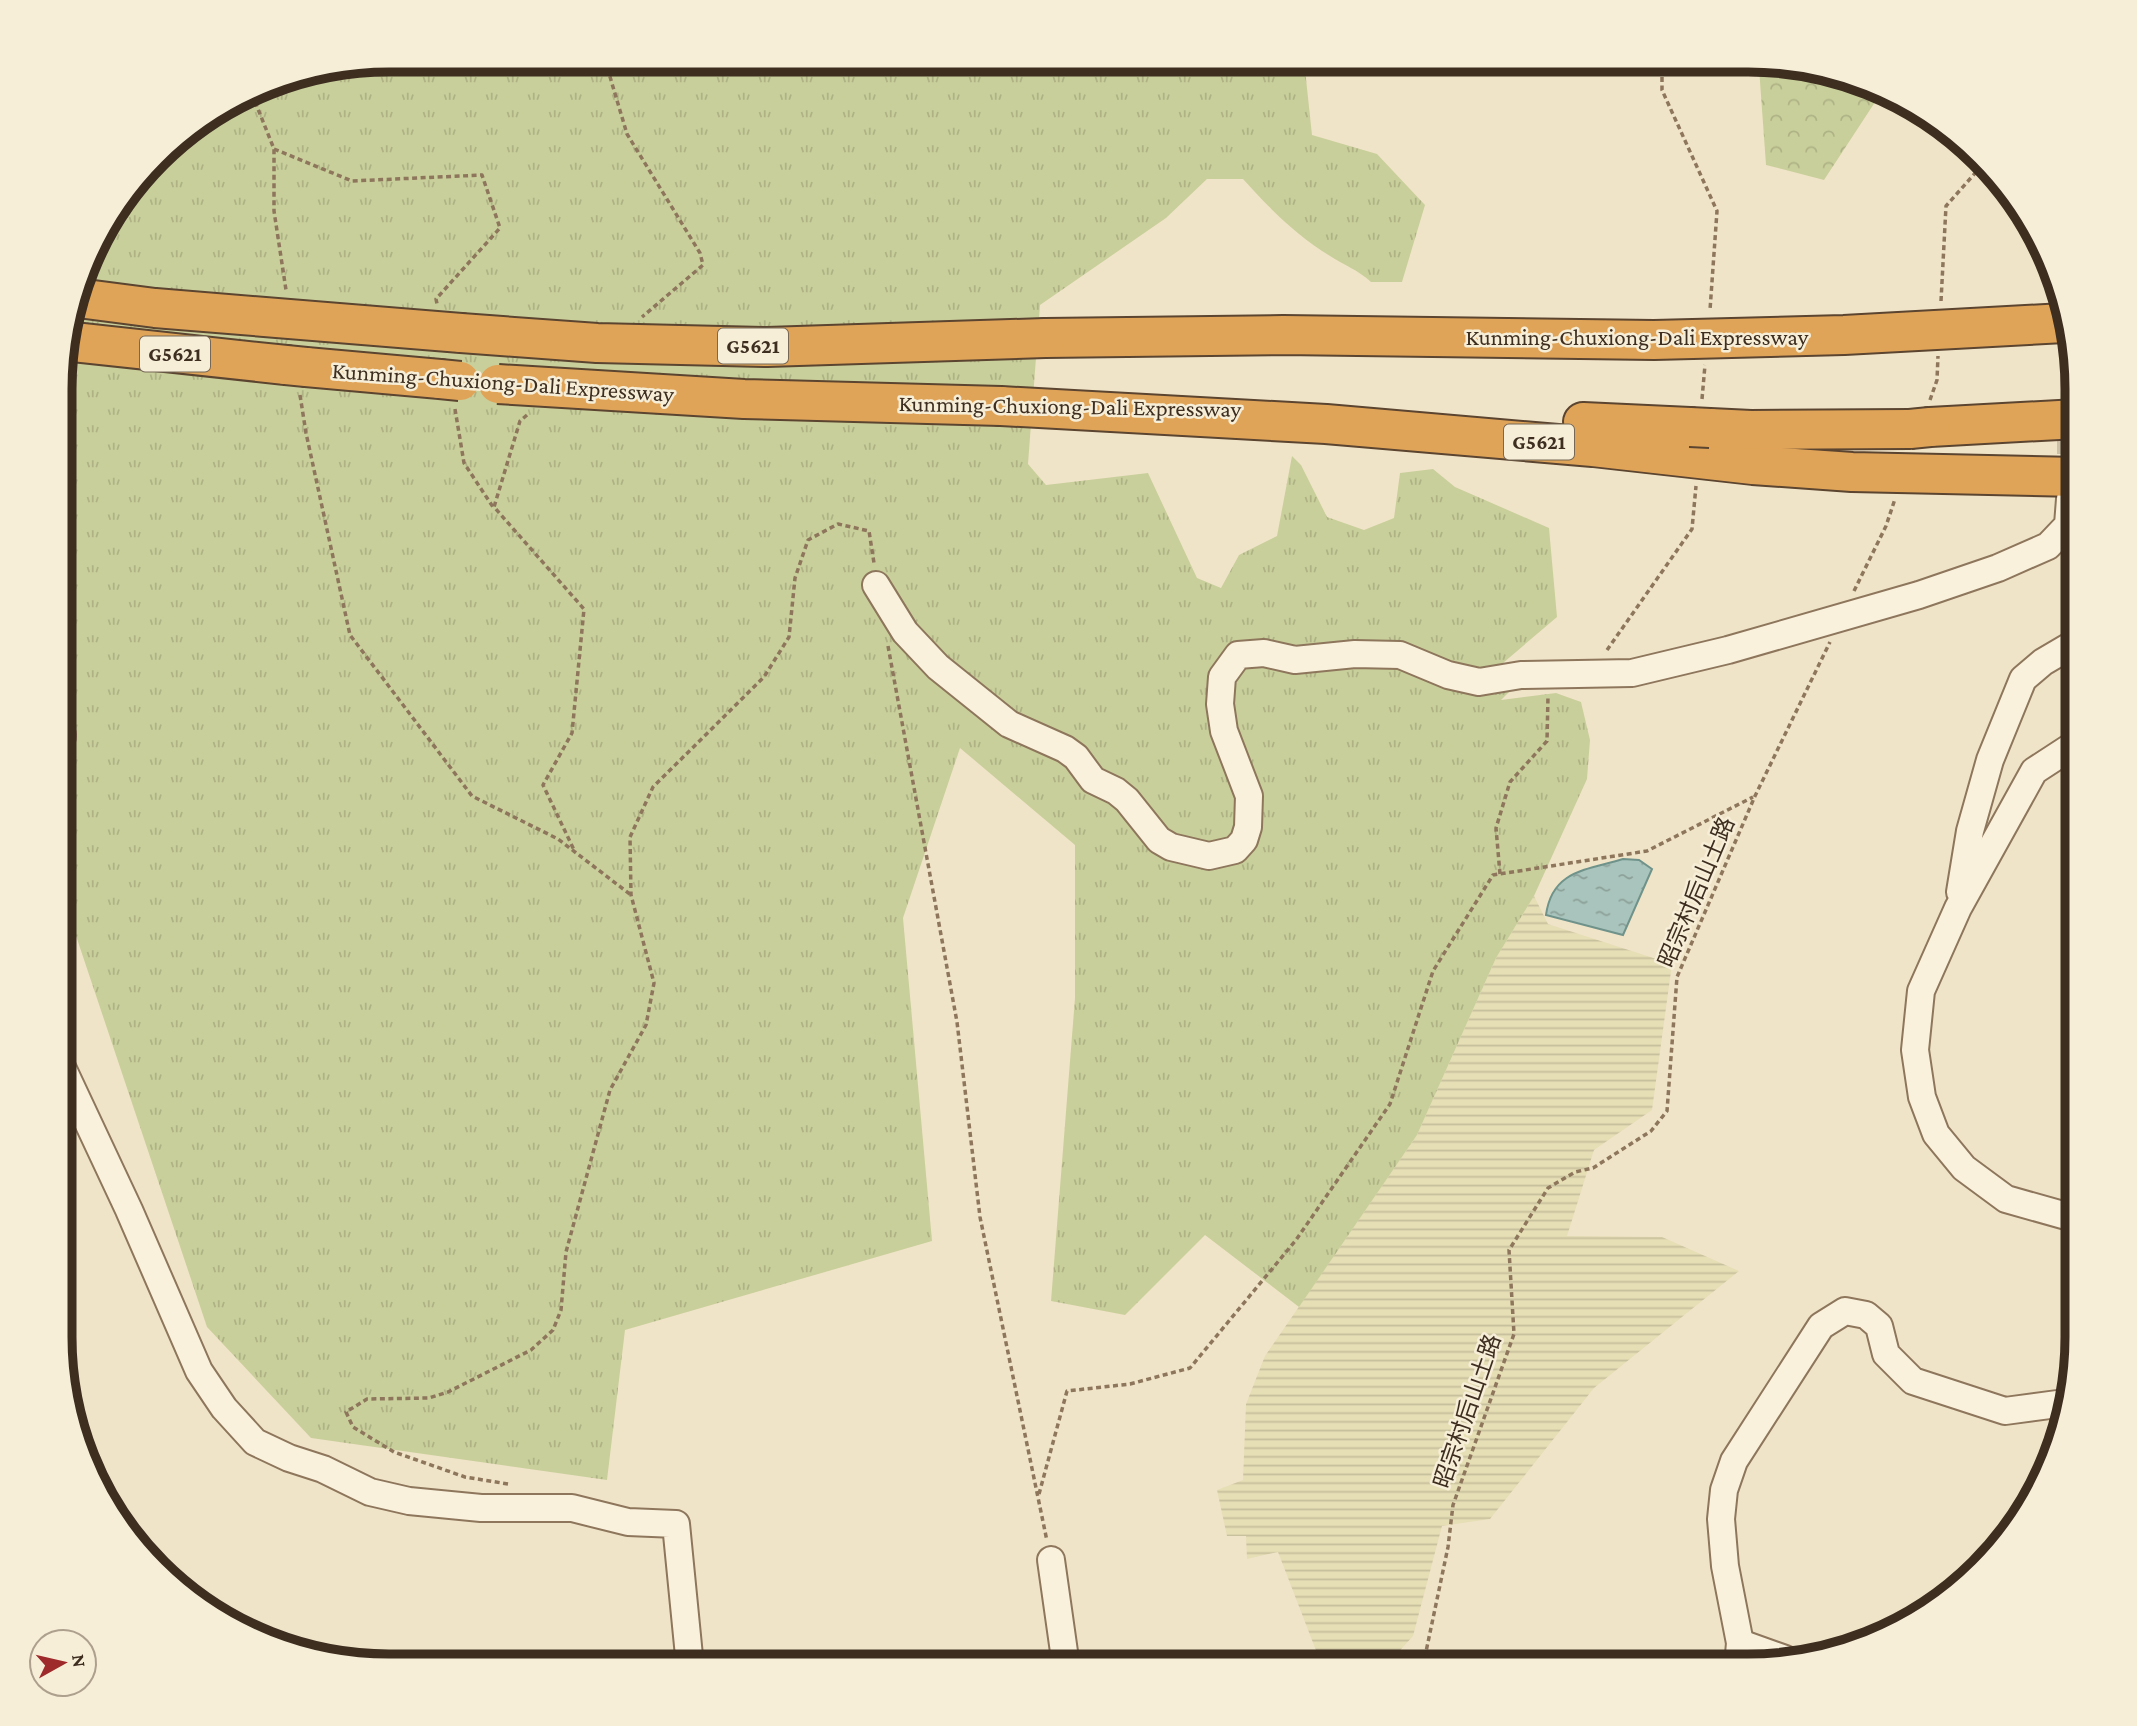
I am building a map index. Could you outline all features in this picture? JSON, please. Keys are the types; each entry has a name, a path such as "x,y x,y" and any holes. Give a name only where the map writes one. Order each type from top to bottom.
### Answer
{"highway":[{"name":"Kunming-Chuxiong-Dali Expressway","path":"85,299 155,308 450,321 597,343 767,346 1283,335 1654,340 1844,335 2058,323"},
{"name":"Kunming-Chuxiong-Dali Expressway","path":"75,342 297,371 451,386 498,384 744,399 1000,406 1193,406 1700,428 1920,428 2065,420"},
{"name":"G5621","path":"1000,406 1326,425 1592,447 1753,465 2065,487"}],"street":[{"path":"876,585 905,632 938,667 1009,724 1065,749 1076,757 1093,780 1116,791 1127,800 1159,840 1171,847 1209,856 1235,850 1244,840 1248,827 1249,796 1224,731 1220,704 1222,677 1238,655 1264,653 1295,660 1355,654 1400,656 1448,676 1479,682 1521,675 1632,673 1728,650 1919,595 2026,557 2048,546 2065,532"},
{"path":"1958,908 1970,831 1990,760 2023,679 2043,662 2065,649"},
{"path":"2065,752 2034,771 1958,908 1921,991 1915,1050 1922,1097 1936,1134 1965,1168 2006,1199 2065,1216"},
{"path":"72,1088 200,1371 224,1408 255,1442 289,1458 323,1469 370,1492 409,1501 481,1508 572,1508 628,1522 676,1524 689,1654"},
{"path":"1739,1654 1725,1566 1721,1519 1724,1490 1734,1461 1821,1326 1845,1311 1866,1315 1879,1326 1886,1354 1913,1381 2005,1411 2058,1404"},
{"path":"1051,1560 1064,1654"}],"path":[{"path":"609,72 627,134 700,253 704,265 642,317"},
{"path":"1662,72 1662,90 1717,211 1709,313"},
{"path":"255,101 274,149 274,211 286,293"},
{"path":"274,149 352,181 482,175 500,228 436,299 450,321"},
{"path":"1941,303 1946,206 1978,170"},
{"path":"297,371 306,433 350,635 472,796 558,839 631,895"},
{"path":"451,386 464,463 494,508 584,609 572,733 543,785 575,852"},
{"path":"494,508 520,421 530,412"},
{"path":"1590,675 1692,529 1696,483"},
{"path":"519,1486 465,1477 394,1452 354,1427 346,1412 367,1399 429,1398 448,1392 531,1350 553,1330 561,1310 566,1252 610,1090 646,1025 653,983 631,895 630,837 653,787 764,677 789,637 795,578 808,540 838,524 869,531 876,585"},
{"path":"886,637 957,1022 980,1217 1051,1560"},
{"path":"1038,1497 1067,1391 1130,1384 1190,1368 1296,1240 1390,1104 1433,971 1493,875 1500,874 1496,828 1510,782 1547,741 1548,696 1535,696"},
{"name":"昭宗村后山土路","path":"1426,1654 1448,1547 1453,1504 1514,1334 1509,1250 1548,1188 1575,1172 1593,1168 1651,1131 1667,1111 1677,977 1755,796 1647,851 1500,874"}],"shaded area":[{"path":"1534,896 1548,924 1672,964 1652,1110 1594,1150 1567,1236 1662,1237 1739,1271 1594,1388 1490,1519 1442,1526 1413,1636 1397,1654 1317,1654 1278,1552 1247,1559 1246,1536 1227,1536 1217,1490 1243,1480 1246,1404 1265,1356 1417,1135 1496,958"}],"green space":[{"path":"368,72 1305,72 1312,135 1377,154 1425,205 1402,282 1371,282 1330,256 1294,230 1243,179 1207,179 1166,218 1040,305 1028,464 1046,485 1148,473 1197,578 1221,588 1239,555 1277,536 1292,456 1301,465 1327,517 1364,530 1394,518 1400,473 1433,469 1455,487 1549,528 1557,617 1503,663 1510,691 1501,700 1556,693 1581,702 1590,740 1587,779 1534,896 1496,958 1417,1135 1299,1307 1205,1235 1125,1315 1051,1301 1075,998 1075,845 960,748 903,918 932,1241 625,1330 607,1480 311,1438 207,1327 72,924 74,347 83,306 104,248 125,212 164,164 212,125 248,104 306,83"},
{"path":"1759,72 1810,78 1877,99 1824,180 1766,165"}],"water":[{"path":"1623,859 1639,860 1652,869 1623,935 1546,915 1550,900 1564,880 1584,870"}]}
